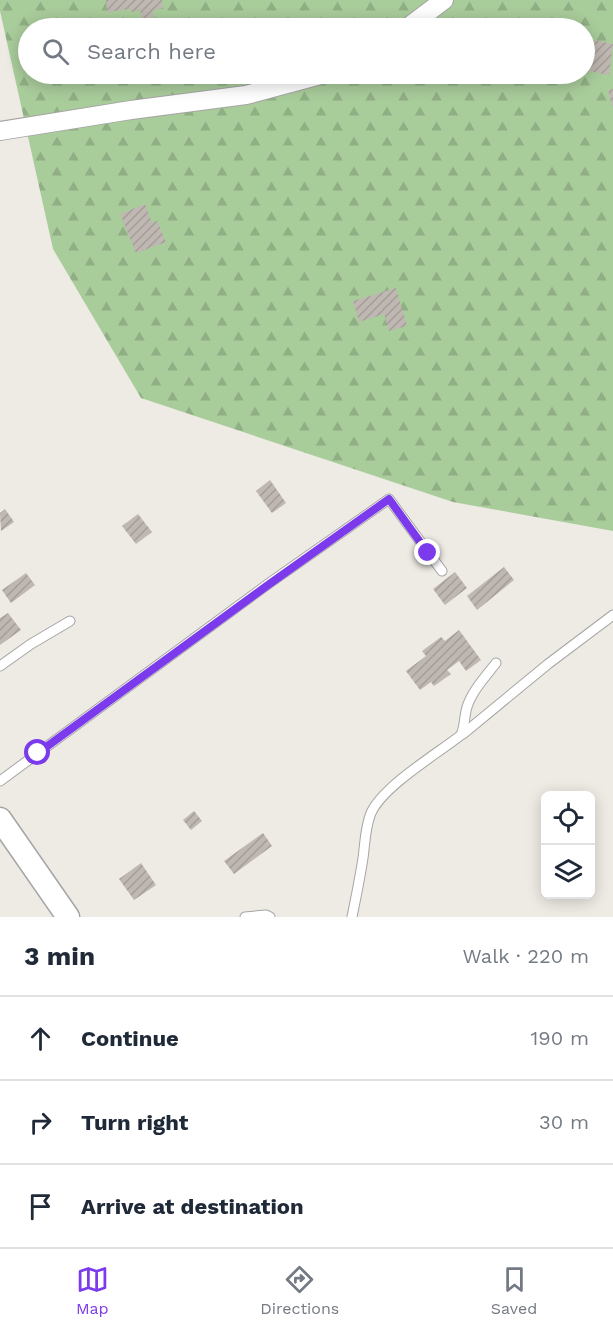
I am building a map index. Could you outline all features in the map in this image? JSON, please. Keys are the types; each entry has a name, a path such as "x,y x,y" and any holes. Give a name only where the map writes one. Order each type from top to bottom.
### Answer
{"street":[{"path":"420,18 444,0"},
{"path":"0,131 131,110 246,95 287,84"},
{"path":"0,819 68,917"}],"lane":[{"path":"0,781 258,591 389,499 442,571"},
{"path":"352,917 372,813 381,798 393,786 613,615"},
{"path":"0,666 70,621"},
{"path":"461,735 466,725 467,706 496,663"},
{"path":"245,917 266,915 270,917"}],"green space":[{"path":"0,0 613,0 613,531 453,502 141,398 53,249 0,11"}],"building":[{"path":"106,0 162,0 163,9 153,10 154,17 142,18 140,10 131,12 131,9 107,12"},
{"path":"595,40 613,44 609,75 595,72"},
{"path":"613,89 613,106 612,106 608,90"},
{"path":"145,204 152,223 157,221 166,242 136,253 120,214"},
{"path":"396,288 407,326 389,331 384,314 359,322 353,301"},
{"path":"270,480 286,503 272,513 256,491"},
{"path":"5,509 14,522 1,531 0,513"},
{"path":"138,514 152,532 136,544 122,526"},
{"path":"504,567 514,580 477,610 467,596"},
{"path":"455,572 467,588 445,605 433,589"},
{"path":"26,573 35,585 11,603 2,590"},
{"path":"8,613 21,630 0,645 0,618"},
{"path":"459,630 481,660 466,671 459,661 447,670 451,674 434,686 431,682 420,690 406,671 426,656 422,651 441,637 445,641"},
{"path":"194,811 202,821 191,830 183,820"},
{"path":"263,833 272,846 234,874 224,861"},
{"path":"141,863 156,885 134,900 119,879"}],"route":[{"path":"38,753 389,499 428,553"}]}
